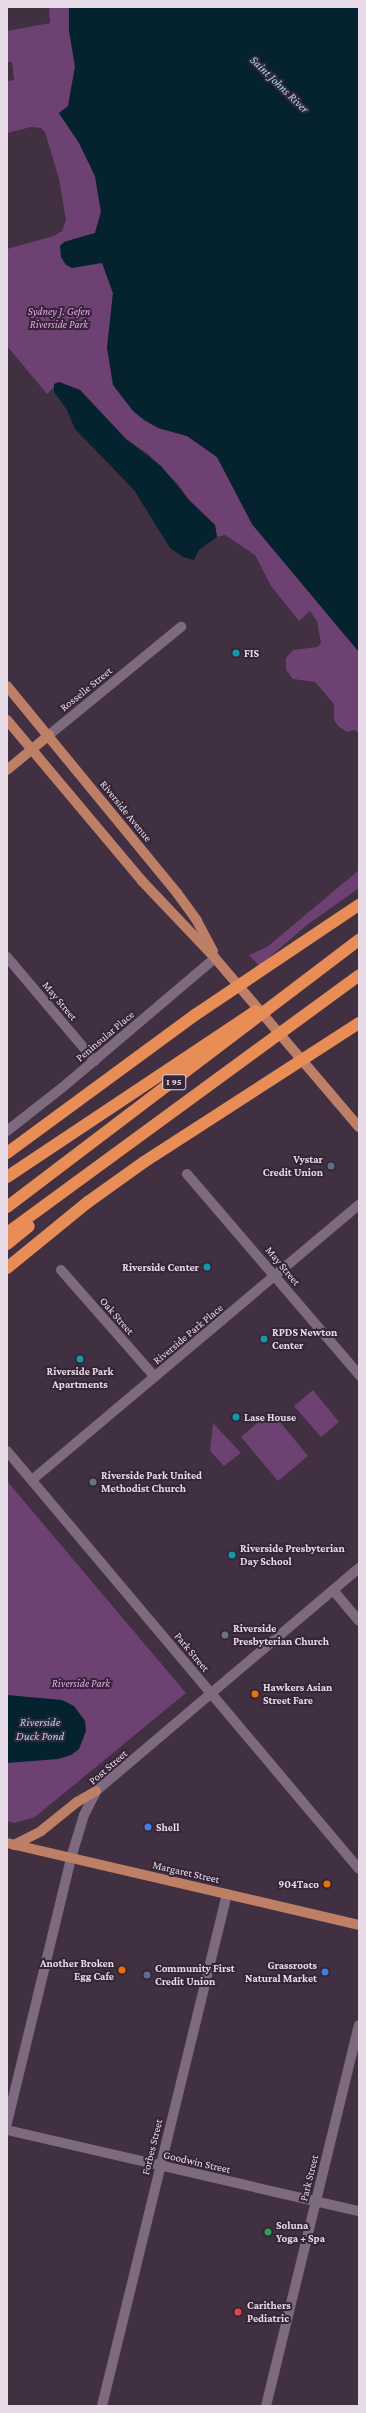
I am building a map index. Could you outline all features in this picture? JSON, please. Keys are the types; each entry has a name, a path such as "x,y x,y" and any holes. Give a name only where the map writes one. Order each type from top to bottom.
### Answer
{"highway":[{"path":"7,1153 153,1045 236,986 359,906"},
{"name":"I 95","path":"7,1207 359,940"},
{"path":"7,1177 340,954"},
{"name":"I 95","path":"7,1233 358,976"},
{"path":"7,1268 116,1181 206,1121 359,1023"},
{"path":"7,1244 138,1137"}],"main road":[{"name":"Riverside Avenue","path":"7,686 49,735 184,902 216,958"},
{"name":"Riverside Avenue","path":"7,720 148,887 216,958 359,1127"},
{"name":"Rosselle Street","path":"7,770 49,735"},
{"path":"11,1844 41,1831 76,1802 96,1791"},
{"name":"Margaret Street","path":"11,1844 359,1925"}],"street":[{"name":"Rosselle Street","path":"49,735 181,627"},
{"name":"May Street","path":"7,957 95,1060"},
{"name":"Peninsular Place","path":"7,1130 95,1060 216,958"},
{"name":"May Street","path":"187,1174 359,1375"},
{"name":"Riverside Park Place","path":"32,1480 359,1205"},
{"name":"Oak Street","path":"61,1270 155,1377"},
{"name":"Park Street","path":"7,1451 359,1868"},
{"name":"Post Street","path":"7,2123 71,1858 84,1815 96,1791 359,1568"},
{"path":"333,1590 359,1622"},
{"name":"Forbes Street","path":"102,2406 227,1894"},
{"name":"Park Street","path":"266,2406 359,2025"},
{"name":"Goodwin Street","path":"7,2130 359,2211"}],"green space":[{"name":"Sydney J. Gefen Riverside Park","path":"49,7 69,7 75,67 68,106 59,113 79,143 95,176 101,212 95,233 64,242 72,268 102,262 113,293 107,348 158,428 187,436 217,457 252,524 359,652 359,733 354,730 347,732 338,726 334,720 334,704 315,682 293,679 286,670 286,658 293,650 317,647 321,643 317,621 310,611 299,621 271,586 255,555 225,535 217,537 215,525 189,500 177,483 148,454 126,439 80,390 59,382 47,394 7,346 7,249 54,236 62,231 66,220 59,179 45,132 41,128 31,127 7,133 7,81 14,80 12,62 7,62 7,31 50,23"},
{"path":"359,870 359,888 307,925 259,966 249,955 267,947"},
{"path":"313,1390 339,1422 321,1437 294,1406"},
{"path":"271,1411 308,1456 278,1481 241,1437"},
{"path":"213,1423 241,1453 224,1466 210,1451"},
{"name":"Riverside Park","path":"7,1481 186,1693 35,1817 14,1823 7,1821"}],"water":[{"name":"Saint Johns River","path":"69,7 359,7 359,652 252,524 217,457 187,436 158,428 144,420 133,411 113,385 107,348 113,293 102,263 72,268 66,265 61,257 60,246 64,242 95,233 101,212 95,176 79,143 59,113 68,106 75,67 69,31"},
{"path":"59,382 80,390 126,439 161,466 189,500 215,525 217,537 199,550 194,560 183,557 170,548 134,490 75,429 67,410 54,392 54,384"},
{"name":"Riverside Duck Pond","path":"7,1695 62,1700 74,1706 85,1721 86,1731 79,1749 71,1755 58,1759 7,1763"}],"place":[{"name":"FIS","path":"236,653"},
{"name":"Vystar Credit Union","path":"331,1166"},
{"name":"Riverside Center","path":"207,1267"},
{"name":"RPDS Newton Center","path":"264,1339"},
{"name":"Riverside Park Apartments","path":"80,1359"},
{"name":"Lase House","path":"236,1417"},
{"name":"Riverside Park United Methodist Church","path":"93,1482"},
{"name":"Riverside Presbyterian Day School","path":"232,1555"},
{"name":"Riverside Presbyterian Church","path":"225,1635"},
{"name":"Hawkers Asian Street Fare","path":"255,1694"},
{"name":"Shell","path":"148,1827"},
{"name":"904Taco","path":"327,1884"},
{"name":"Another Broken Egg Cafe","path":"122,1970"},
{"name":"Grassroots Natural Market","path":"325,1972"},
{"name":"Community First Credit Union","path":"147,1975"},
{"name":"Soluna Yoga + Spa","path":"268,2232"},
{"name":"Carithers Pediatric","path":"238,2312"}]}
